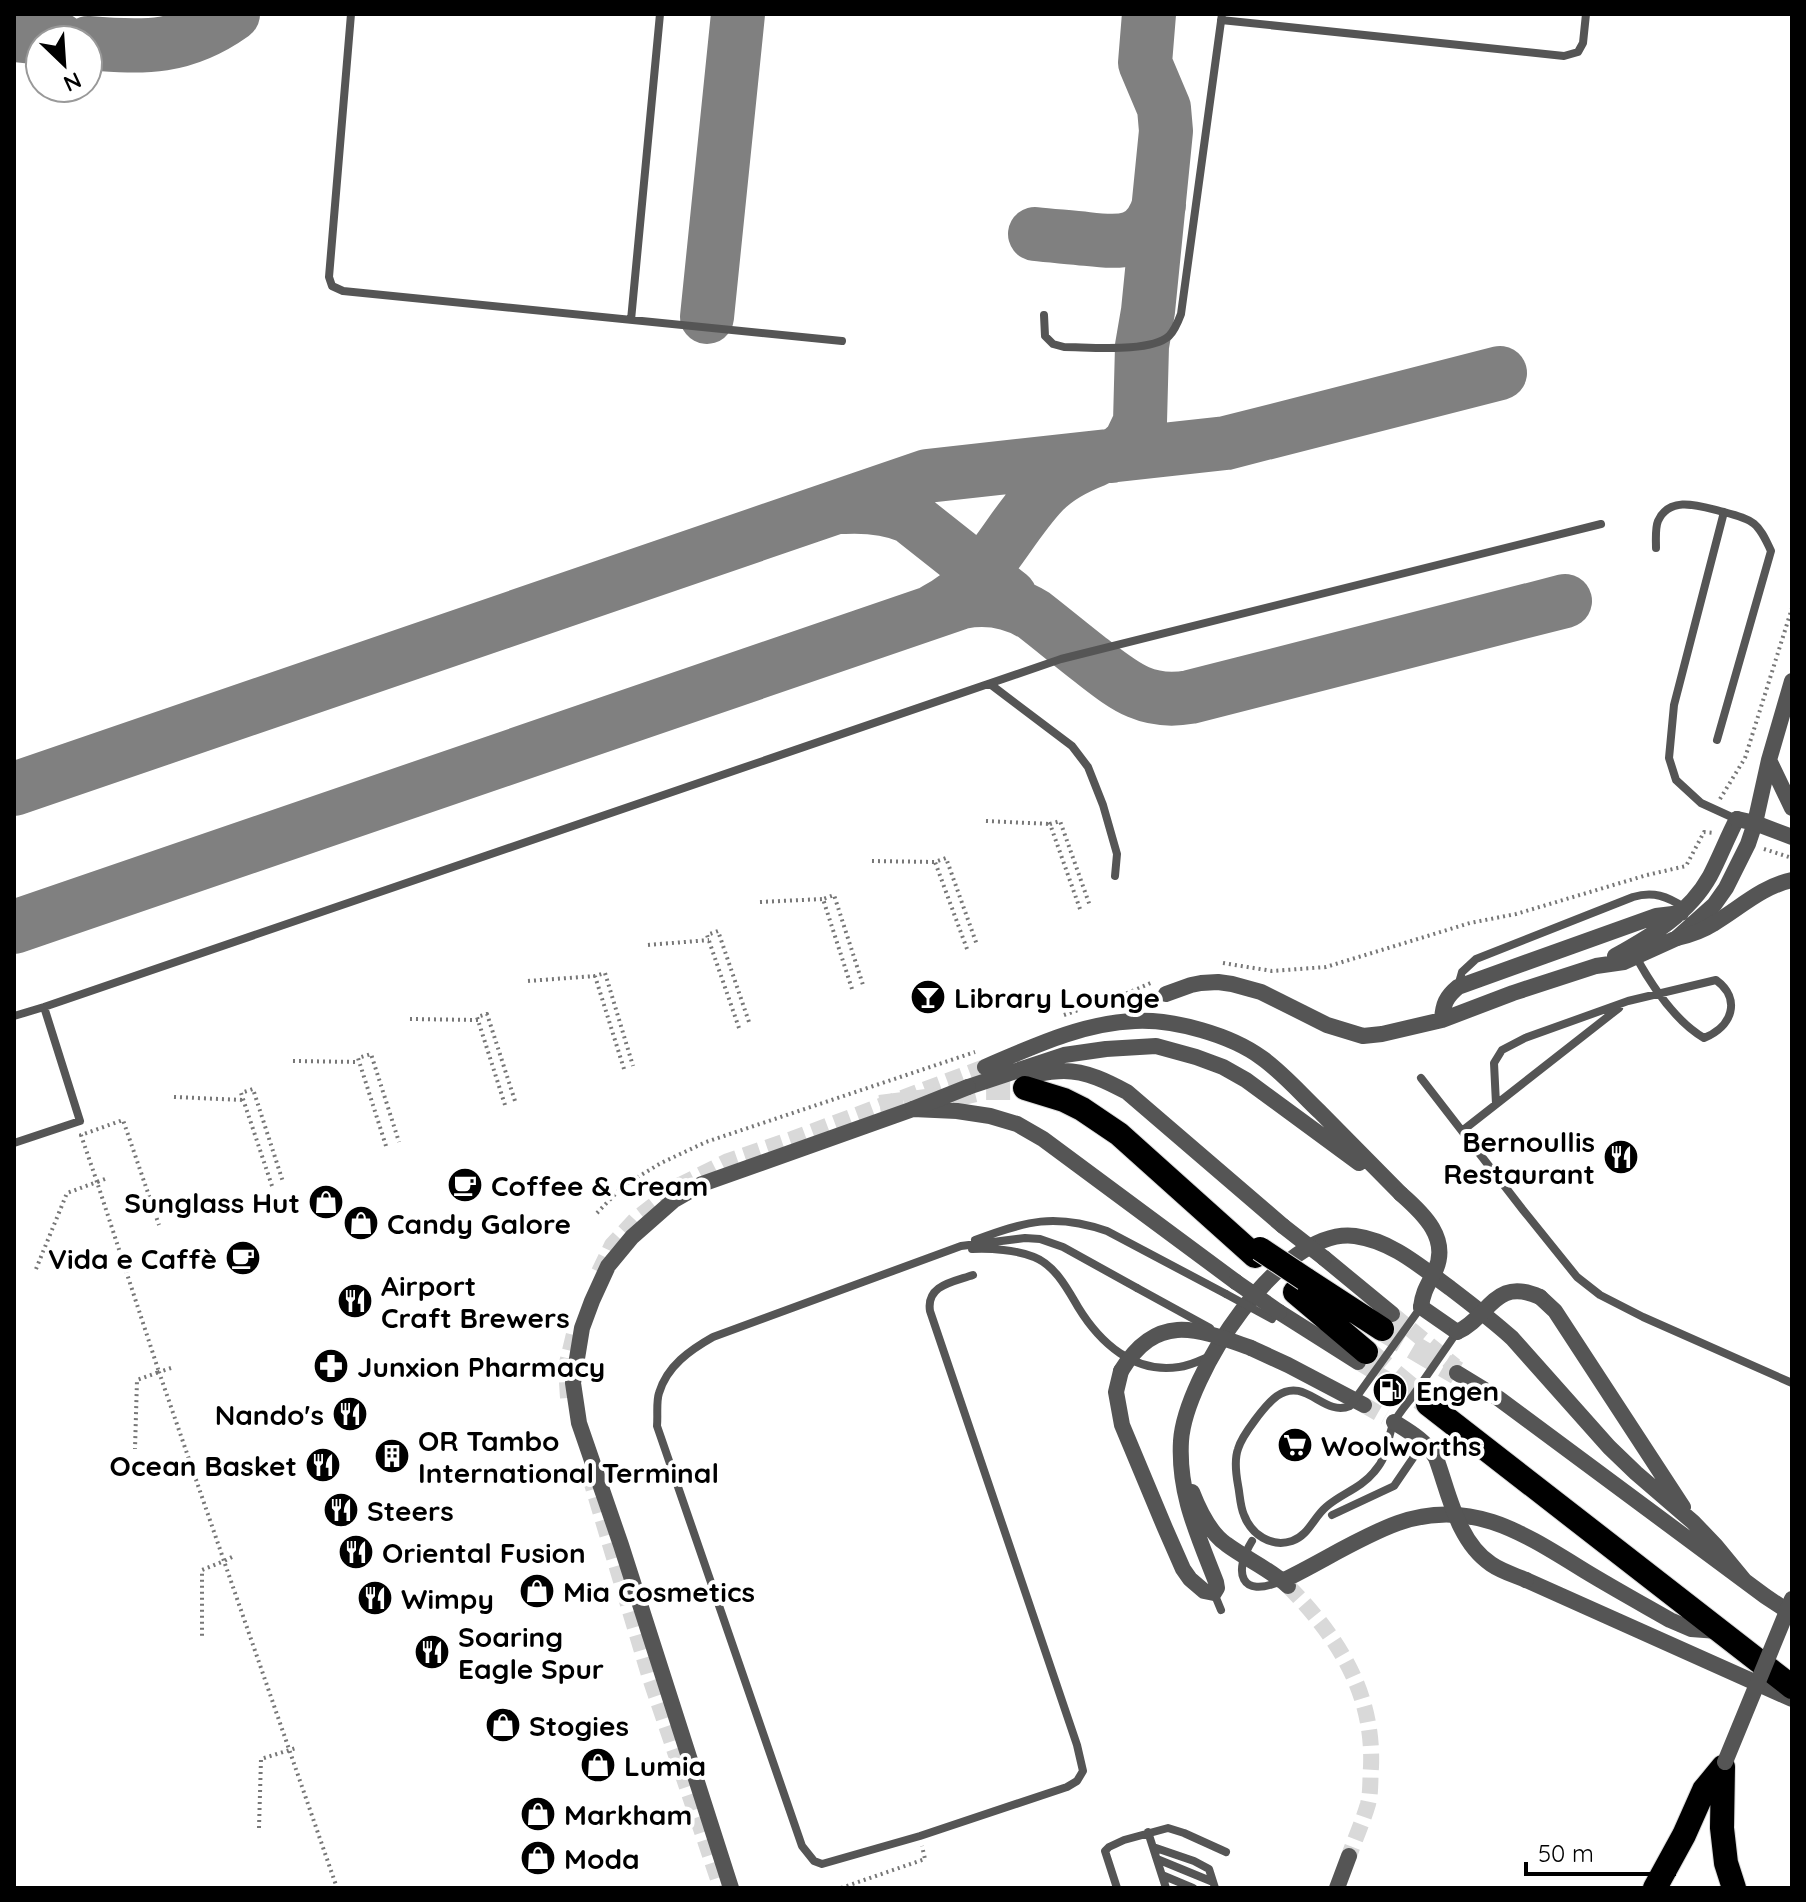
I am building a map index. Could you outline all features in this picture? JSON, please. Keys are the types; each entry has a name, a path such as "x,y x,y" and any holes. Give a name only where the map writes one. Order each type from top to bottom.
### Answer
{"highway":[{"path":"1025,1088 1064,1100 1119,1134 1218,1221 1300,1285 1362,1357"},
{"path":"1300,1285 1387,1321"},
{"path":"1428,1404 1792,1687"},
{"path":"1724,1765 1722,1828 1726,1863 1734,1888"},
{"path":"1655,1888 1704,1790 1724,1765"}],"street":[{"path":"1677,938 1714,905 1748,844 1792,681"},
{"path":"1769,760 1792,808"},
{"path":"1596,966 1655,934 1683,910 1709,878 1737,819 1759,798"},
{"path":"1737,819 1792,837"},
{"path":"1166,994 1191,985 1232,984 1261,992 1327,1025 1363,1036 1382,1034 1442,1020 1596,966 1624,962 1697,932 1762,891 1792,880"},
{"path":"1442,1020 1447,996 1458,987 1656,916 1683,910"},
{"path":"985,1067 1071,1033 1129,1021 1186,1026 1227,1039 1261,1057 1299,1091 1434,1229 1440,1248 1439,1258 1423,1293 1421,1307 1457,1332 1467,1328 1490,1302 1504,1294 1524,1291 1540,1297 1555,1311 1693,1522"},
{"path":"731,1888 579,1423 573,1383 582,1328 608,1266 632,1237 674,1200 702,1184 968,1087 1064,1055 1156,1046 1223,1067 1246,1080 1401,1194"},
{"path":"968,1087 1064,1071 1103,1079 1127,1092 1324,1258 1387,1321"},
{"path":"913,1109 957,1111 1017,1124 1043,1139 1148,1216 1231,1288 1339,1351 1362,1357"},
{"path":"1360,1402 1251,1348 1202,1332 1161,1332 1146,1340 1133,1353 1121,1371 1116,1392 1122,1425 1190,1579 1204,1591 1214,1593 1217,1588 1185,1497 1181,1449 1183,1424 1189,1404 1213,1355 1234,1322 1274,1272 1287,1261 1332,1237 1355,1236 1379,1242 1407,1256 1495,1322 1609,1447 1693,1522 1744,1580"},
{"path":"1456,1369 1792,1614"},
{"path":"1390,1420 1424,1442 1436,1458 1458,1521 1468,1539 1493,1566 1792,1699"},
{"path":"1181,1449 1189,1484 1209,1524 1226,1545 1248,1547 1285,1583 1397,1524 1425,1515 1468,1515 1514,1529 1670,1620 1691,1629 1720,1631"},
{"path":"1724,1765 1792,1599"},
{"path":"1337,1888 1349,1856"}],"lane":[{"path":"351,14 329,277 332,286 343,291 842,341"},
{"path":"631,320 660,14"},
{"path":"1044,315 1045,336 1057,346 1064,347 1148,346 1164,340 1175,329 1181,314 1222,17 1564,56 1578,52 1583,43 1586,14"},
{"path":"1656,548 1656,523 1666,509 1684,503 1747,518 1761,530 1771,551 1717,740"},
{"path":"1724,512 1674,705 1669,758 1676,780 1701,803 1737,819"},
{"path":"14,1016 1072,656 1601,524"},
{"path":"990,684 1072,746 1088,767 1117,854 1115,876"},
{"path":"1458,987 1462,972 1476,959 1633,897 1655,893 1670,898 1683,910"},
{"path":"1496,1104 1494,1063 1502,1050 1525,1038 1628,1001 1658,994 1691,984 1716,980 1725,986 1731,996 1732,1009 1723,1025 1704,1038 1695,1032 1658,994 1636,957"},
{"path":"1462,1131 1628,1001"},
{"path":"14,1143 80,1121 42,1008"},
{"path":"1421,1078 1577,1277 1600,1295 1643,1317 1792,1383"},
{"path":"973,1275 941,1286 930,1297 930,1311 1077,1745 1083,1771 1077,1781 1067,1787 920,1836 822,1864 814,1861 802,1846 657,1426 658,1394 669,1372 688,1352 713,1337 978,1239 1033,1222 1069,1221 1107,1231 1231,1288"},
{"path":"961,1246 1025,1238 1040,1239 1063,1247 1251,1348"},
{"path":"948,1251 996,1249 1035,1257 1059,1277 1107,1345 1139,1363 1163,1368 1179,1367 1213,1355"},
{"path":"1421,1307 1360,1402 1343,1409 1335,1408 1299,1390 1290,1389 1275,1397 1250,1428 1238,1449 1236,1472 1244,1517 1262,1538 1283,1542 1304,1534 1327,1505 1361,1485 1376,1470 1386,1455 1390,1420 1457,1332"},
{"path":"1332,1515 1389,1490 1424,1442"},
{"path":"1214,1593 1221,1610"},
{"path":"1117,1888 1105,1851 1148,1832 1168,1828 1226,1852"},
{"path":"1148,1832 1166,1888"},
{"path":"1153,1847 1209,1869 1214,1885"},
{"path":"1157,1859 1214,1885"},
{"path":"1162,1875 1193,1888"}],"path":[{"path":"1704,832 1745,758 1792,608"},
{"path":"986,821 1050,824 1060,821 1090,906"},
{"path":"1050,824 1080,909"},
{"path":"872,861 935,862 946,858 977,945"},
{"path":"935,862 967,949"},
{"path":"760,902 823,899 834,895 863,985"},
{"path":"823,899 852,989"},
{"path":"739,1028 707,935 718,931 750,1025"},
{"path":"648,945 709,940"},
{"path":"528,981 605,973 633,1066"},
{"path":"595,976 624,1069"},
{"path":"505,1105 477,1017 487,1014 515,1101"},
{"path":"410,1019 478,1020"},
{"path":"386,1146 358,1058 371,1054 399,1142"},
{"path":"293,1061 359,1062"},
{"path":"272,1186 241,1093 253,1089 283,1182"},
{"path":"174,1097 243,1100"},
{"path":"159,1225 123,1120 81,1135 287,1750 337,1888"},
{"path":"36,1269 67,1193 105,1179"},
{"path":"135,1449 137,1380 171,1368"},
{"path":"202,1637 202,1570 232,1557"},
{"path":"259,1828 261,1759 296,1748"},
{"path":"841,1888 925,1859 920,1836"}],"taxiway":[{"path":"104,44 164,44 198,34 233,14"},
{"path":"707,317 738,14"},
{"path":"1111,456 1130,443 1140,422 1142,346 1166,131 1164,108 1145,63 1149,14"},
{"path":"14,35 24,36"},
{"path":"1035,234 1111,241 1132,238 1148,227 1159,205"},
{"path":"14,789 927,476 1226,443 1500,373"},
{"path":"935,610 968,587 1049,487 1068,473 1095,460"},
{"path":"844,507 878,508 910,517 1010,596"},
{"path":"14,927 962,602 999,601 1025,610 1123,684 1146,695 1174,699 1565,601"}],"tunnel":[{"path":"599,1272 612,1245 636,1219 678,1186 728,1161 985,1067"},
{"path":"880,1107 934,1100 984,1088 1025,1088"},
{"path":"1392,1314 1455,1366"},
{"path":"1382,1329 1457,1373"},
{"path":"568,1398 566,1367 575,1330"},
{"path":"1366,1352 1428,1404"},
{"path":"1358,1362 1428,1404"},
{"path":"1364,1405 1385,1417"},
{"path":"589,1474 649,1675 721,1888"},
{"path":"1288,1586 1337,1646 1359,1691 1366,1715 1370,1740 1370,1795 1349,1856"}],"place":[{"name":"Library Lounge","path":"928,997"},
{"name":"Bernoullis Restaurant","path":"1621,1157"},
{"name":"Coffee & Cream","path":"465,1185"},
{"name":"Sunglass Hut","path":"326,1202"},
{"name":"Candy Galore","path":"361,1223"},
{"name":"Vida e Caffè","path":"243,1258"},
{"name":"Airport Craft Brewers","path":"355,1301"},
{"name":"Junxion Pharmacy","path":"331,1366"},
{"name":"Engen","path":"1390,1390"},
{"name":"Nando's","path":"350,1414"},
{"name":"Woolworths","path":"1295,1445"},
{"name":"OR Tambo International Terminal","path":"392,1456"},
{"name":"Ocean Basket","path":"323,1465"},
{"name":"Steers","path":"341,1510"},
{"name":"Oriental Fusion","path":"356,1552"},
{"name":"Mia Cosmetics","path":"537,1591"},
{"name":"Wimpy","path":"375,1598"},
{"name":"Soaring Eagle Spur","path":"432,1652"},
{"name":"Stogies","path":"503,1725"},
{"name":"Lumia","path":"598,1765"},
{"name":"Markham","path":"538,1814"},
{"name":"Moda","path":"538,1858"}]}
